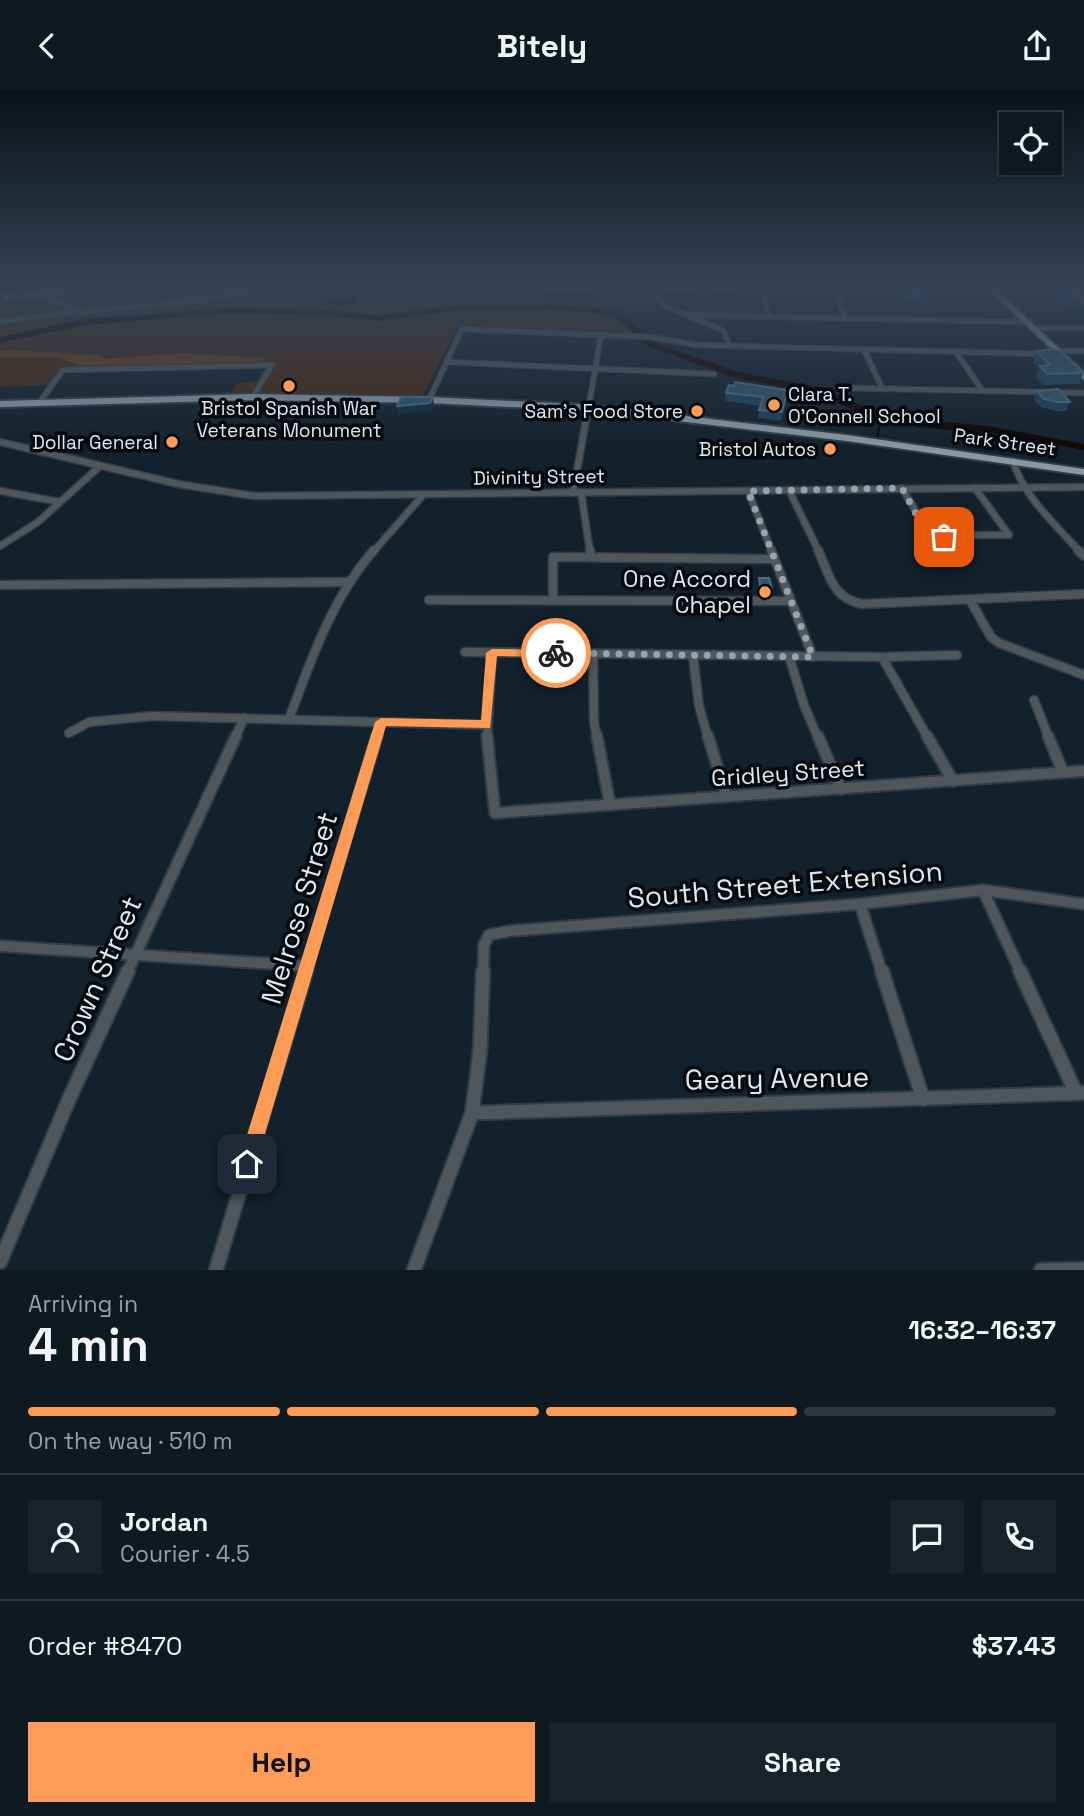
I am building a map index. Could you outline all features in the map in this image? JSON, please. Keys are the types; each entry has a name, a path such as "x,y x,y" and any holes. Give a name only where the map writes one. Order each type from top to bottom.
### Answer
{"highway":[{"name":"Park Street","path":"0,404 253,397 429,400 589,407 1084,472"}],"main road":[{"path":"1050,343 1084,377"}],"street":[{"path":"429,400 456,343"},
{"path":"591,557 577,493 600,343"},
{"path":"685,343 956,352 1084,351"},
{"path":"864,349 882,388"},
{"path":"956,352 982,390"},
{"path":"447,362 715,374"},
{"path":"39,403 63,370 272,365 253,397"},
{"path":"848,388 1084,393"},
{"name":"Divinity Street","path":"0,442 99,467 219,492 254,496 1084,488"},
{"path":"1013,461 1013,469 1026,488 1084,556"},
{"path":"0,547 38,522 99,467"},
{"path":"902,488 930,535 1009,535 975,488"},
{"path":"789,490 840,596 847,601 862,604 1084,594"},
{"path":"0,491 60,502"},
{"path":"748,491 813,657"},
{"path":"289,719 320,643 350,582 372,552 424,494"},
{"path":"553,599 553,557 774,559"},
{"path":"0,585 350,582"},
{"path":"429,600 791,601"},
{"path":"970,600 990,637 999,643 1084,675"},
{"path":"465,652 813,657 957,655"},
{"path":"69,733 81,724 112,718 153,716 486,725 492,653"},
{"path":"593,654 594,722 610,804"},
{"path":"693,656 699,706 726,796"},
{"path":"789,656 804,705 841,789"},
{"path":"882,657 953,781"},
{"path":"1034,700 1063,772"},
{"name":"Crown Street","path":"0,1262 135,954 244,718"},
{"name":"Melrose Street","path":"215,1270 381,722"},
{"name":"Gridley Street","path":"486,725 495,813 1084,771"},
{"path":"983,890 1080,1093"},
{"name":"South Street Extension","path":"471,1113 480,1070 484,946 489,935 509,931 860,904 983,890 1084,904"},
{"path":"860,904 923,1099"},
{"path":"0,946 307,966"},
{"name":"Geary Avenue","path":"471,1113 1080,1093"},
{"path":"414,1270 471,1113"},
{"path":"1041,1270 1084,1269"}],"shaded area":[{"path":"0,343 449,343 422,397 230,395 238,383 258,381 267,363 58,370 49,385 0,387"},
{"path":"0,351 99,355 103,359 184,353 264,358 266,363 87,369 59,357 0,357"}],"building":[{"path":"1056,349 1083,373 1047,374 1040,366 1050,365 1036,351"},
{"path":"735,382 786,390 782,412 759,410 763,397 726,393 729,385 734,386"},
{"path":"1058,389 1070,402 1044,399 1037,391"},
{"path":"401,397 433,397 430,403 397,406"},
{"path":"759,578 769,578 772,588 761,588"}],"waterway":[{"path":"649,343 736,375 819,390 881,419 988,429 1084,447"},
{"path":"877,439 881,419"}],"way so far":[{"path":"556,653 813,657 748,491 902,488 927,534 944,537"}],"place":[{"name":"Bristol Spanish War Veterans Monument","path":"289,386"},
{"name":"Clara T. O'Connell School","path":"774,405"},
{"name":"Sam's Food Store","path":"697,411"},
{"name":"Dollar General","path":"172,442"},
{"name":"Bristol Autos","path":"830,449"},
{"name":"One Accord Chapel","path":"765,592"}],"route":[{"path":"247,1164 381,722 486,725 492,653 556,653"}]}
